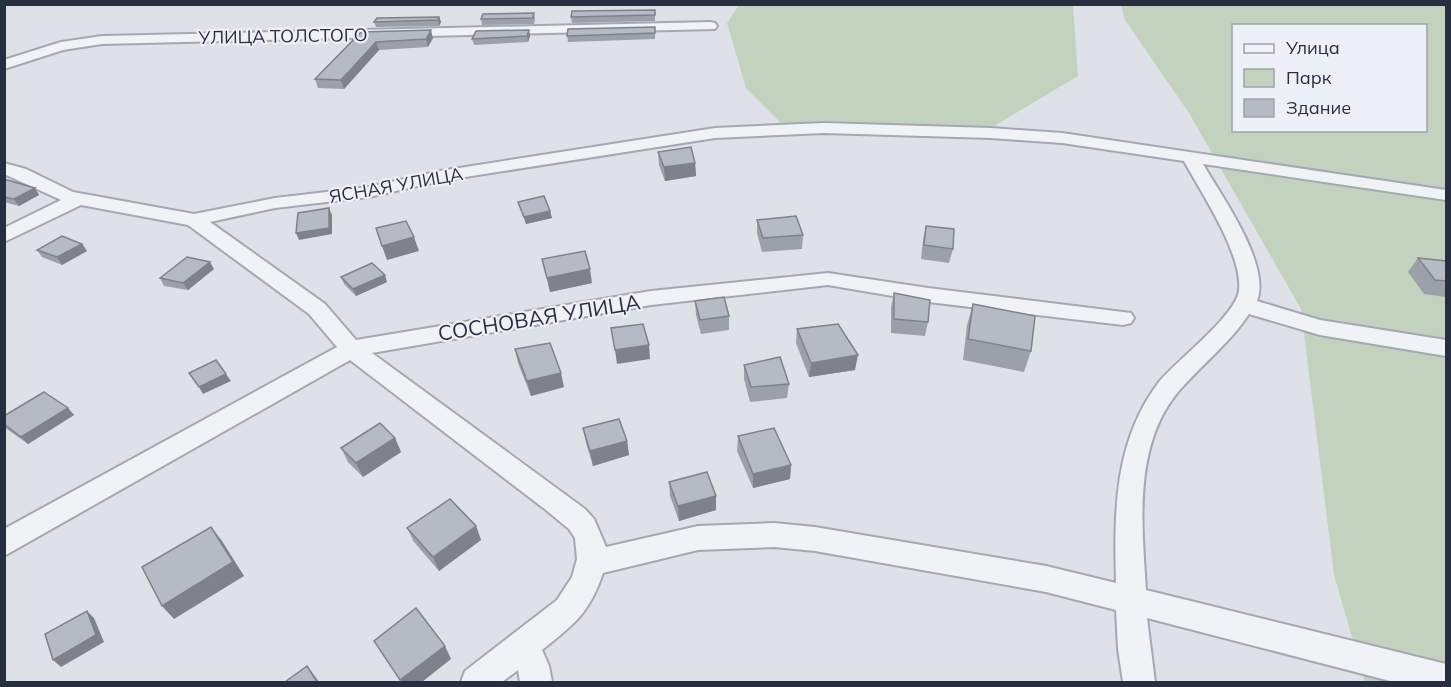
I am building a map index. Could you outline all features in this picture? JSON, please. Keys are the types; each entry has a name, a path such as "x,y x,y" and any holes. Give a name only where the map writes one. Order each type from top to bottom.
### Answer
{"street":[{"name":"УЛИЦА ТОЛСТОГО","path":"4,65 61,46 102,40 710,26"},
{"name":"ЯСНАЯ УЛИЦА","path":"4,168 20,172 68,197 194,220 274,203 369,192 440,176 715,133 814,128 991,133 1100,142 1446,195"},
{"path":"1139,682 1131,602 1129,490 1133,460 1154,408 1187,366 1238,317 1250,292 1250,275 1236,242 1190,156"},
{"path":"4,236 78,199"},
{"path":"194,220 317,309 351,349 556,502 584,527 591,550 591,563 587,579 579,595 568,610 477,682"},
{"name":"СОСНОВАЯ УЛИЦА","path":"4,544 351,349 651,298 828,279 928,295 1123,318"},
{"path":"1246,304 1280,319 1310,327 1446,348"},
{"path":"591,563 698,538 774,535 815,539 1046,579 1446,680"},
{"path":"523,646 533,666 536,682"}],"green space":[{"path":"739,5 1073,5 1078,76 986,131 792,134 746,88 727,23"},
{"path":"1121,5 1446,5 1446,682 1365,682 1334,575 1301,309 1189,113 1125,20"}],"building":[{"path":"655,10 655,15 571,17 572,11"},
{"path":"534,13 533,18 481,19 483,14"},
{"path":"439,17 438,20 374,22 377,18"},
{"path":"655,27 655,33 567,36 568,29"},
{"path":"431,30 426,39 376,42 341,80 315,79 361,32"},
{"path":"529,30 527,36 472,39 476,31"},
{"path":"691,147 695,163 664,167 658,152"},
{"path":"4,179 35,188 14,199 4,197"},
{"path":"544,196 550,211 524,217 518,202"},
{"path":"329,208 329,228 296,233 298,213"},
{"path":"796,216 803,235 763,238 757,220"},
{"path":"406,221 414,237 382,246 376,228"},
{"path":"926,226 954,229 953,249 924,245"},
{"path":"62,236 82,244 57,257 37,250"},
{"path":"585,251 590,269 547,278 542,259"},
{"path":"187,257 210,262 183,283 160,278"},
{"path":"1418,258 1446,261 1446,281 1435,280"},
{"path":"372,263 385,275 353,289 341,277"},
{"path":"894,293 930,300 928,322 894,319"},
{"path":"724,297 729,316 700,320 695,301"},
{"path":"973,304 1035,316 1031,351 968,339"},
{"path":"643,324 649,345 615,350 611,328"},
{"path":"838,324 858,355 811,363 797,329"},
{"path":"550,343 561,373 527,381 515,349"},
{"path":"780,357 789,384 751,387 744,365"},
{"path":"216,360 226,374 199,387 189,373"},
{"path":"44,392 68,408 21,437 4,424 4,416"},
{"path":"619,419 627,441 590,451 583,428"},
{"path":"380,423 395,438 356,463 341,448"},
{"path":"774,428 791,465 753,474 738,436"},
{"path":"707,472 716,496 678,506 669,482"},
{"path":"450,499 476,526 433,557 407,528"},
{"path":"211,527 233,562 162,606 142,567"},
{"path":"416,608 445,646 400,680 374,641"},
{"path":"87,611 96,635 53,660 45,634"},
{"path":"307,666 317,682 285,682"}]}
